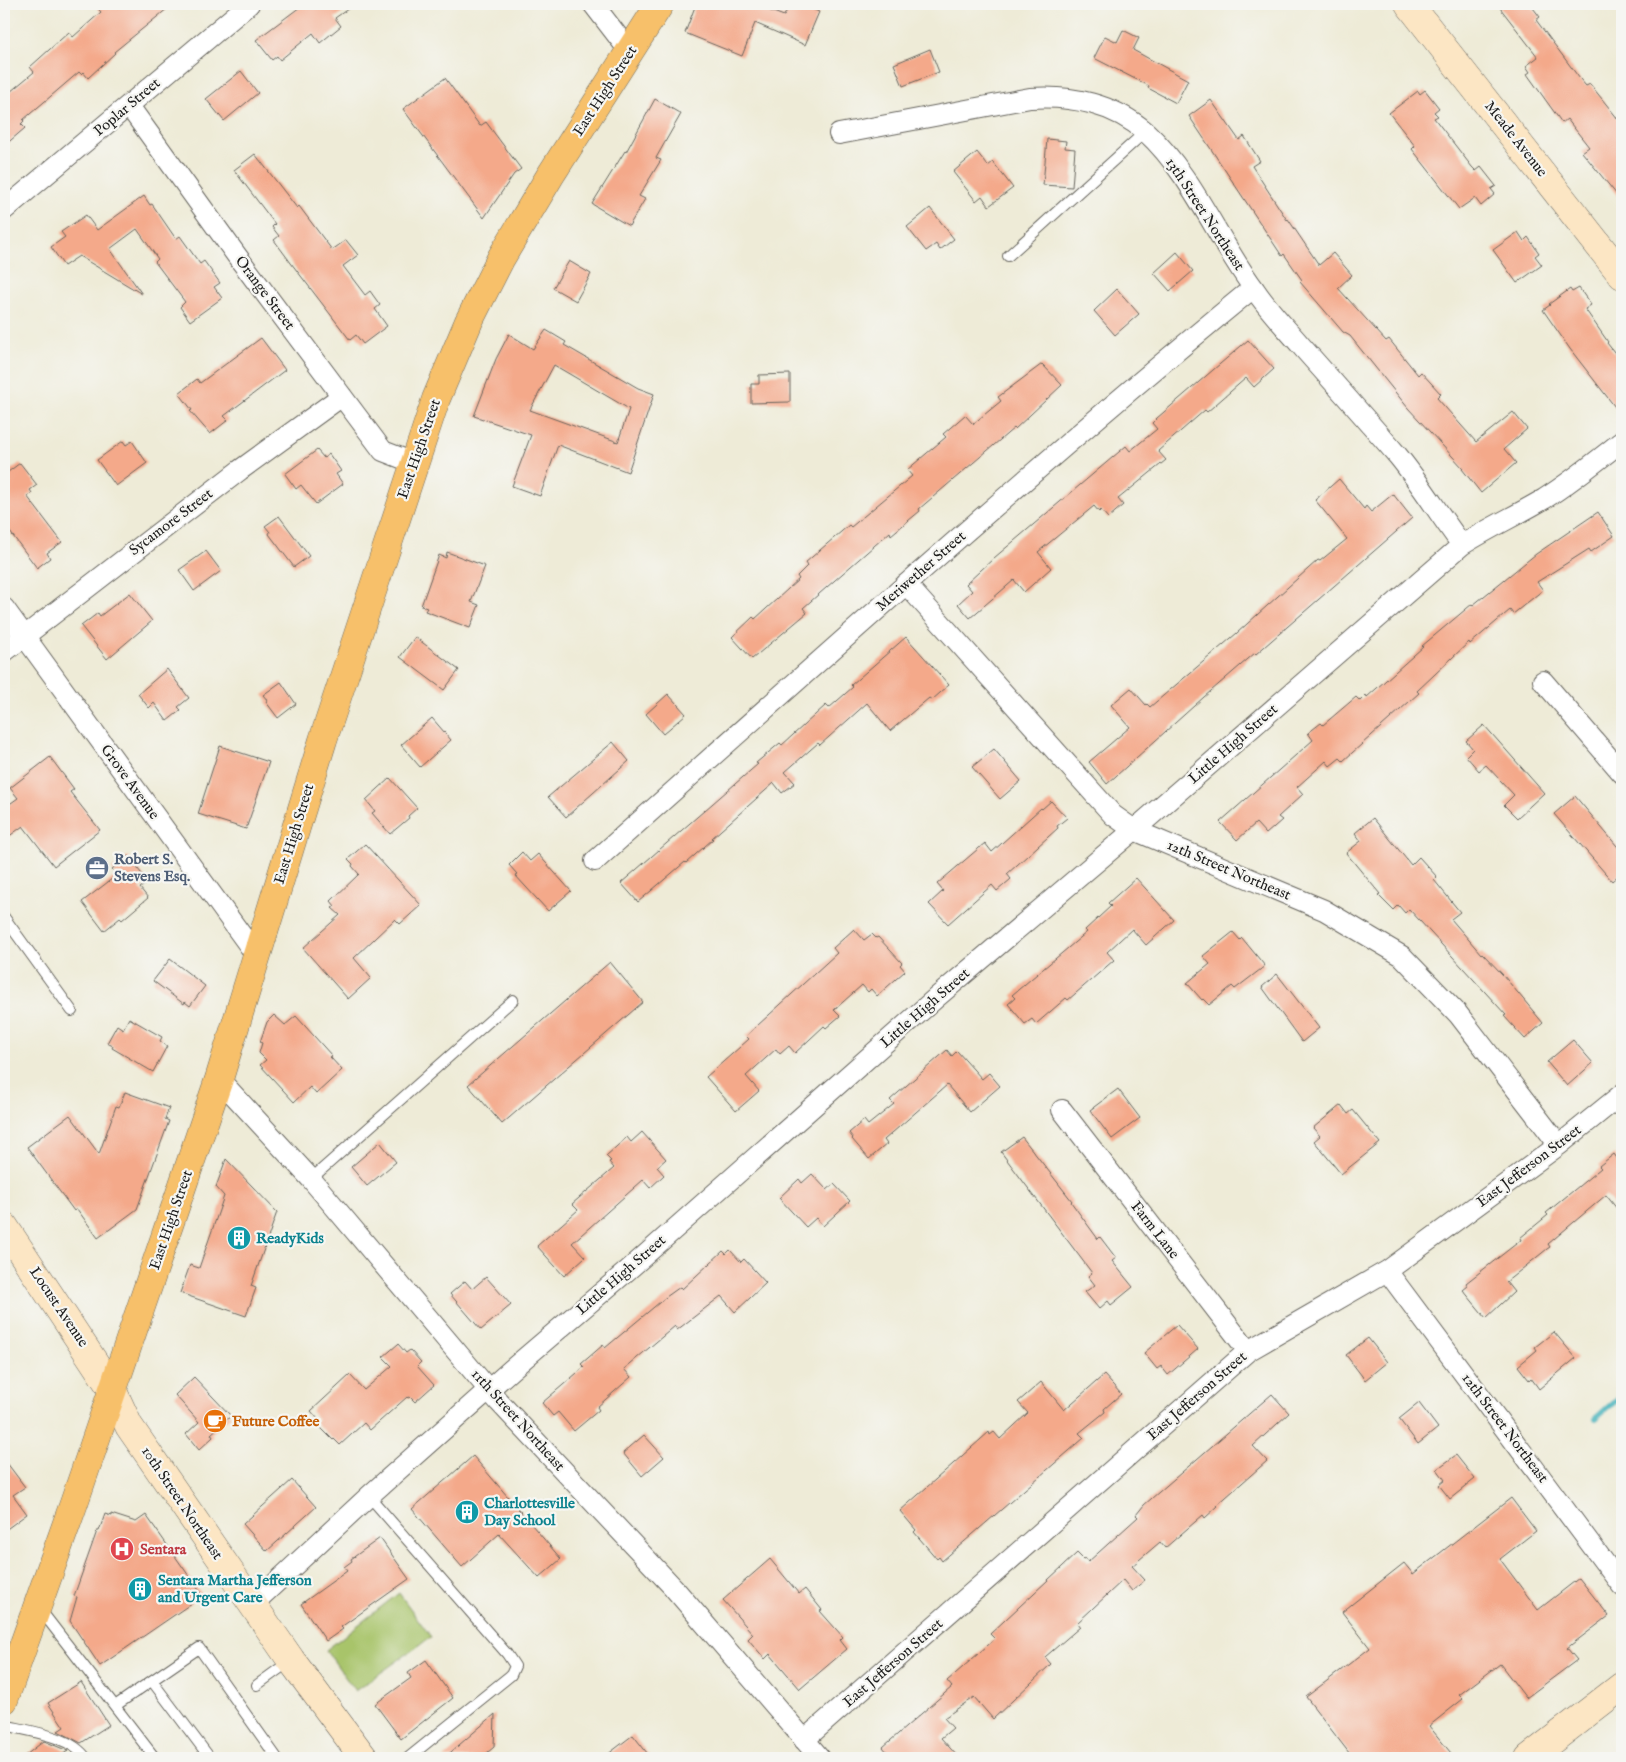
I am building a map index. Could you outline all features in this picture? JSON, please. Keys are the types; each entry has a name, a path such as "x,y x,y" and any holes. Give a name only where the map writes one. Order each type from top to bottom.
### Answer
{"main road":[{"name":"East High Street","path":"6,1687 74,1503 218,1079 323,740 436,399 470,321 498,264 550,176 660,4"}],"street":[{"name":"Poplar Street","path":"4,210 249,4"},
{"path":"592,4 630,52"},
{"name":"Meade Avenue","path":"1409,4 1622,275"},
{"name":"13th Street Northeast","path":"839,134 1030,98 1046,97 1078,99 1104,107 1128,119 1146,132 1164,152 1192,189 1238,267 1253,288 1399,458 1462,545"},
{"name":"Orange Street","path":"129,106 237,256 383,451 414,463"},
{"name":"Meriwether Street","path":"595,861 906,584 1152,370 1253,288"},
{"name":"Sycamore Street","path":"4,652 232,476 342,396"},
{"name":"Little High Street","path":"252,1605 369,1496 628,1271 930,1003 1134,830 1462,545 1571,481 1622,441"},
{"name":"12th Street Northeast","path":"906,584 1113,815 1134,830 1324,910 1402,956 1458,1014 1559,1145"},
{"name":"Grove Avenue","path":"4,608 256,955"},
{"path":"1543,681 1622,773"},
{"name":"11th Street Northeast","path":"218,1079 311,1179 489,1390 673,1588 820,1758"},
{"name":"East Jefferson Street","path":"804,1740 1248,1351 1387,1271 1559,1145 1622,1094"},
{"name":"Farm Lane","path":"1062,1110 1248,1351"},
{"name":"Locust Avenue","path":"4,1226 112,1389"},
{"name":"12th Street Northeast","path":"1387,1271 1622,1586"},
{"name":"10th Street Northeast","path":"112,1389 129,1426 252,1605 364,1758"},
{"path":"1529,1758 1622,1686"}],"lane":[{"path":"1008,256 1146,132"},
{"path":"4,917 72,1011"},
{"path":"311,1179 513,1000"},
{"path":"369,1496 507,1654 515,1666 511,1675 408,1758"},
{"path":"37,1605 154,1758"},
{"path":"115,1706 198,1648 277,1758"},
{"path":"257,1685 291,1660"},
{"path":"152,1680 210,1758"},
{"path":"4,1725 38,1732 71,1744 82,1752 86,1758"}],"green space":[{"path":"399,1593 431,1637 355,1691 326,1650"}],"building":[{"path":"94,4 173,4 114,52 88,78 83,72 81,74 79,72 23,120 21,124 25,128 4,146 4,97 34,72 30,67 69,32 73,37 101,12"},
{"path":"304,4 355,4 335,18 341,26 320,43 313,33 280,60 277,56 272,60 256,40"},
{"path":"696,4 752,4 784,16 790,4 801,4 819,12 805,45 755,23 742,56 685,33"},
{"path":"1497,4 1530,4 1540,17 1536,20 1580,79 1586,86 1590,84 1622,124 1622,201 1582,152 1589,147 1567,119 1562,123 1527,74 1530,72 1526,66 1538,57"},
{"path":"1123,30 1139,38 1133,50 1188,80 1176,103 1148,88 1149,86 1094,58 1105,36 1117,42"},
{"path":"930,49 939,72 903,86 894,64"},
{"path":"241,71 258,93 224,121 206,99"},
{"path":"445,78 480,126 486,122 521,169 514,174 484,218 403,109"},
{"path":"1425,90 1439,108 1434,112 1438,116 1434,118 1472,167 1476,171 1481,167 1496,186 1491,189 1495,194 1481,206 1475,198 1459,209 1412,149 1415,146 1389,113 1418,91 1420,94"},
{"path":"655,99 681,114 656,158 661,160 639,196 645,199 629,226 592,204 626,152"},
{"path":"1211,100 1239,140 1244,136 1260,161 1252,166 1319,265 1333,253 1352,275 1338,288 1386,341 1389,339 1418,375 1421,372 1441,394 1437,398 1476,442 1513,412 1527,429 1504,449 1516,463 1481,493 1463,468 1408,408 1350,336 1343,332 1300,282 1302,280 1284,254 1282,256 1189,116"},
{"path":"1047,139 1066,141 1065,148 1075,149 1072,187 1043,185"},
{"path":"977,152 988,166 993,162 1013,188 989,206 982,196 976,201 953,172"},
{"path":"255,154 297,208 299,206 332,250 346,240 358,255 343,266 365,295 370,291 380,305 375,309 387,326 363,344 356,335 350,340 291,263 274,240 279,236 272,227 275,224 234,170"},
{"path":"144,196 150,205 152,204 176,239 180,236 200,264 204,261 220,283 214,287 222,298 190,321 180,307 185,302 155,262 158,259 137,229 110,249 142,294 79,256 64,266 51,247 65,237 61,232 86,215 97,230"},
{"path":"930,208 954,239 940,250 936,244 926,251 907,227"},
{"path":"1518,232 1524,241 1528,237 1539,253 1535,256 1542,265 1517,283 1493,250"},
{"path":"1177,252 1193,271 1170,291 1154,273"},
{"path":"569,261 591,274 576,301 553,288"},
{"path":"1579,288 1591,305 1585,309 1622,362 1622,416 1570,349 1543,310 1570,289 1572,292"},
{"path":"1117,289 1139,314 1115,335 1094,311"},
{"path":"546,330 566,342 564,345 638,388 654,394 628,472 558,445 540,496 512,486 531,435 474,416 496,359 509,334 533,349","holes":["554,365 629,409 618,442 530,410"]},
{"path":"261,338 285,370 224,416 228,420 210,434 190,411 192,410 179,393 197,379 200,383"},
{"path":"1248,340 1274,369 1254,387 1246,378 1207,412 1205,410 1158,451 1166,460 1118,499 1123,505 1108,518 1101,510 1099,512 1094,506 1038,552 1051,568 1024,592 1014,580 970,618 958,604 972,591 966,584 1126,446 1130,451 1157,429 1152,423 1157,418"},
{"path":"1042,364 1062,385 1015,429 919,509 920,511 891,535 890,532 803,608 807,613 752,659 732,637 799,579 797,576 807,566 805,563 849,525 851,527 912,476 907,470 946,437 943,434 965,415 973,424 1001,401 998,397"},
{"path":"790,374 790,402 751,403 751,384 759,384 759,375"},
{"path":"123,441 126,445 132,441 147,463 116,486 97,460"},
{"path":"317,450 324,458 329,454 341,471 336,474 343,484 316,504 301,485 296,489 285,474"},
{"path":"20,463 37,485 30,490 32,493 27,496 62,542 47,553 50,558 37,568 4,524 4,475"},
{"path":"1339,479 1364,509 1366,506 1371,512 1393,494 1412,518 1204,697 1107,784 1089,762 1130,727 1111,705 1131,688 1150,707 1237,633 1318,560 1320,561 1347,539 1315,500"},
{"path":"1598,512 1614,536 1591,552 1589,549 1537,582 1543,590 1513,614 1510,610 1470,644 1469,642 1417,691 1419,693 1343,761 1340,758 1330,766 1326,761 1297,787 1303,794 1278,817 1282,820 1266,834 1256,823 1237,840 1220,822 1313,740 1308,733 1321,723 1323,725 1356,697 1360,701 1366,695 1367,697 1422,646 1472,604 1536,554"},
{"path":"279,516 309,556 294,567 265,526"},
{"path":"206,551 221,571 194,591 179,570"},
{"path":"447,552 485,566 471,602 479,605 470,628 425,611 427,608 421,606 439,555 446,558"},
{"path":"130,593 152,621 107,659 81,626 98,613 100,616"},
{"path":"415,637 459,670 444,690 400,657"},
{"path":"906,637 949,685 932,700 929,698 890,731 867,703 820,745 818,743 785,772 795,783 782,793 774,783 686,863 638,902 621,883 758,764 756,763 780,743 782,745 826,705 829,708 853,687 851,685"},
{"path":"167,669 189,698 178,707 181,710 167,721 154,703 149,708 138,694"},
{"path":"281,682 296,704 278,718 263,695"},
{"path":"668,694 686,714 663,734 646,714"},
{"path":"432,718 451,740 420,767 401,745"},
{"path":"1484,725 1544,793 1517,818 1504,805 1514,795 1486,765 1479,771 1466,756 1473,749 1466,741"},
{"path":"613,742 629,761 566,817 548,797"},
{"path":"220,746 269,762 246,829 198,814"},
{"path":"994,749 1021,781 1000,799 972,767"},
{"path":"50,757 74,789 70,792 100,830 54,866 23,826 4,840 4,808 18,798 10,788"},
{"path":"390,778 417,808 408,816 409,818 390,834 372,813 375,811 366,800"},
{"path":"1575,796 1622,852 1622,872 1612,881 1554,814"},
{"path":"1051,801 1067,818 1007,874 1011,879 997,891 992,885 948,924 929,904 943,891 937,884 985,843 992,852"},
{"path":"1373,818 1411,865 1419,857 1437,877 1434,880 1460,912 1451,919 1481,954 1503,975 1543,1023 1525,1039 1504,1016 1506,1015 1409,909 1405,913 1398,905 1393,910 1378,895 1380,894 1346,853 1361,841 1355,833"},
{"path":"365,844 421,905 400,924 395,919 354,958 371,978 348,999 303,948 340,915 332,908 335,906 331,901 359,874 348,859"},
{"path":"522,852 530,861 538,854 571,891 548,911 515,875 517,874 509,865"},
{"path":"128,856 148,882 140,888 148,898 122,920 120,918 104,931 82,902 117,875 112,869"},
{"path":"1136,878 1174,920 1146,945 1132,929 1107,952 1114,960 1068,1000 1066,998 1036,1024 1032,1019 1025,1024 1008,1004 1015,998 1012,995 1087,932 1085,930 1111,906 1108,903"},
{"path":"854,929 864,940 872,934 876,938 878,937 902,963 900,965 905,971 877,996 871,989 868,992 862,985 834,1010 840,1016 826,1028 824,1026 795,1053 789,1046 780,1054 776,1049 746,1076 759,1091 736,1111 706,1077 749,1039 746,1036 837,953 833,948"},
{"path":"1233,932 1240,940 1242,938 1265,966 1235,989 1232,986 1209,1005 1187,983 1210,964 1203,956"},
{"path":"170,959 205,986 190,1006 185,1002 184,1004 153,981"},
{"path":"610,962 643,1002 502,1124 468,1085"},
{"path":"1277,974 1319,1028 1302,1042 1262,987"},
{"path":"274,1015 285,1025 296,1016 342,1070 316,1094 310,1087 294,1102 260,1065 266,1060 259,1053 262,1043 260,1042 267,1022"},
{"path":"129,1018 162,1037 160,1041 167,1046 153,1072 112,1048 113,1046 107,1043 117,1025 123,1029"},
{"path":"1573,1040 1593,1063 1567,1086 1547,1062"},
{"path":"947,1050 952,1056 957,1051 982,1079 989,1073 1000,1086 970,1112 947,1085 884,1140 887,1144 869,1159 849,1133 864,1120 868,1125 894,1104 890,1100"},
{"path":"1118,1089 1140,1118 1112,1139 1090,1110"},
{"path":"125,1092 169,1108 165,1119 169,1121 137,1209 98,1238 77,1209 74,1211 27,1147 70,1115 99,1154 116,1106 119,1107"},
{"path":"1341,1105 1348,1114 1353,1110 1380,1143 1341,1174 1314,1141 1320,1136 1313,1128"},
{"path":"642,1132 666,1159 657,1167 664,1175 650,1188 643,1180 572,1243 585,1257 564,1276 537,1246 578,1210 572,1204 614,1168 606,1156 627,1137 631,1142"},
{"path":"1022,1137 1072,1201 1098,1239 1100,1237 1116,1258 1112,1261 1133,1287 1111,1305 1108,1301 1099,1309 1085,1292 1095,1285 1088,1276 1092,1273 1001,1152"},
{"path":"380,1142 396,1162 367,1186 351,1167"},
{"path":"1614,1154 1622,1165 1622,1215 1606,1195 1548,1244 1550,1247 1506,1282 1514,1292 1486,1318 1463,1290 1468,1286 1466,1283 1521,1240 1520,1238 1548,1215 1546,1213 1601,1168 1599,1166"},
{"name":"ReadyKids","path":"226,1159 277,1212 251,1286 256,1288 246,1316 180,1293 190,1265 199,1268 224,1196 216,1187"},
{"path":"812,1174 827,1190 834,1184 850,1201 823,1226 816,1218 806,1227 779,1198 799,1179 802,1183"},
{"path":"730,1250 741,1262 744,1259 766,1283 735,1312 721,1296 677,1330 675,1326 624,1369 631,1377 597,1407 599,1410 574,1431 558,1412 553,1416 542,1403 584,1367 581,1364 603,1345 605,1348 666,1297 680,1287 682,1289 723,1251 726,1254"},
{"path":"486,1277 511,1305 481,1330 450,1294 465,1281 472,1289"},
{"path":"1177,1325 1198,1349 1168,1375 1161,1366 1157,1369 1144,1353"},
{"path":"1554,1332 1576,1358 1539,1389 1531,1378 1529,1380 1518,1366 1537,1350 1535,1347"},
{"path":"1368,1338 1387,1362 1365,1380 1346,1355"},
{"path":"398,1344 406,1353 410,1350 421,1362 417,1366 434,1385 415,1402 410,1397 407,1397 370,1430 364,1423 340,1445 315,1422 318,1419 311,1411 350,1375 364,1390 392,1366 383,1357"},
{"path":"1104,1375 1121,1394 1104,1409 1105,1412 1079,1433 1084,1438 942,1561 939,1557 937,1559 914,1532 916,1530 900,1511 989,1432 990,1435 994,1432 1000,1439 1028,1413 1018,1402 1041,1382 1064,1410"},
{"path":"194,1377 231,1416 211,1434 213,1437 199,1450 186,1434 199,1422 175,1395"},
{"path":"1272,1394 1289,1413 1253,1446 1267,1461 1205,1518 1203,1515 1165,1548 1160,1542 1132,1566 1145,1580 1132,1591 1123,1580 1077,1623 1080,1627 1045,1657 1051,1664 993,1719 974,1697 944,1718 953,1728 941,1738 959,1758 892,1758 883,1747 952,1687 947,1681 995,1639 990,1634 1077,1553 1088,1562 1138,1517 1136,1515 1144,1505"},
{"path":"1419,1403 1438,1428 1418,1444 1399,1419"},
{"path":"644,1435 664,1457 642,1476 623,1453"},
{"path":"1456,1455 1475,1479 1450,1499 1439,1485 1445,1480 1437,1469"},
{"name":"Charlottesville Day School","path":"473,1456 561,1559 539,1578 499,1534 462,1567 412,1509"},
{"path":"4,1459 25,1487 13,1495 27,1514 4,1531"},
{"path":"292,1480 316,1507 267,1551 243,1524"},
{"path":"1511,1498 1536,1531 1500,1559 1538,1610 1579,1578 1609,1616 1567,1648 1577,1660 1526,1698 1500,1664 1459,1695 1463,1699 1429,1726 1455,1758 1353,1758 1306,1697 1370,1648 1342,1612 1404,1563 1413,1574"},
{"name":"Sentara Martha Jefferson and Urgent Care","path":"105,1514 136,1522 146,1515 201,1593 190,1601 192,1603 100,1666 70,1621 77,1597 74,1596"},
{"path":"380,1538 409,1579 341,1627 343,1629 326,1641 301,1604 347,1571 344,1567 352,1561 351,1559"},
{"path":"770,1559 799,1594 805,1589 822,1610 820,1611 843,1637 840,1640 847,1649 800,1689 770,1654 765,1659 748,1639 753,1634 723,1600"},
{"path":"426,1660 453,1698 401,1739 375,1704 411,1678 408,1673"},
{"path":"81,1682 109,1725 81,1743 58,1731 64,1727 48,1703"},
{"path":"495,1714 494,1747 481,1758 444,1758"},
{"path":"633,1735 651,1758 603,1758"},
{"path":"44,1741 68,1751 57,1758 22,1758"}],"waterway":[{"path":"1595,1419 1622,1395"}],"place":[{"name":"Robert S. Stevens Esq.","path":"97,868"},
{"name":"ReadyKids","path":"239,1238"},
{"name":"Future Coffee","path":"215,1421"},
{"name":"Charlottesville Day School","path":"467,1512"},
{"name":"Sentara","path":"122,1549"},
{"name":"Sentara Martha Jefferson and Urgent Care","path":"140,1589"}]}
